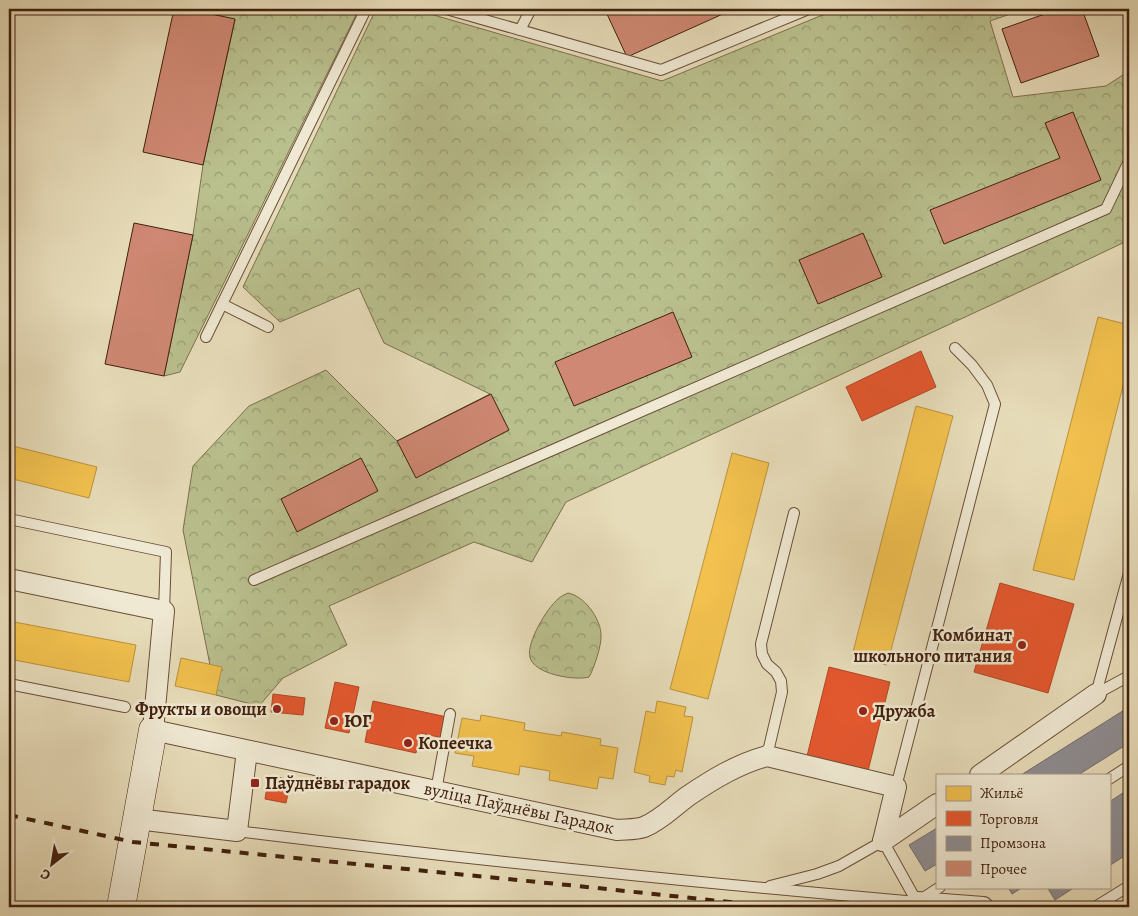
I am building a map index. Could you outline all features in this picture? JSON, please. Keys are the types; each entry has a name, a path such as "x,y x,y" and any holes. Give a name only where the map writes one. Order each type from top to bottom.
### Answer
{"street":[{"path":"9,579 164,611 153,730 121,907"},
{"path":"981,774 1096,694"},
{"name":"вуліца Паўднёвы Гарадок","path":"153,730 617,830 643,827 655,821 687,797 724,774 752,760 767,756"},
{"path":"135,831 237,832 247,750"},
{"path":"767,756 896,787 883,841"},
{"path":"883,841 936,805"},
{"path":"917,902 982,907"}],"lane":[{"path":"206,337 366,9"},
{"path":"446,9 660,70 809,9"},
{"path":"520,30 530,9"},
{"path":"254,580 1106,210 1129,161"},
{"path":"222,304 268,328"},
{"path":"896,787 995,404 987,385 955,348"},
{"path":"767,756 782,692 781,681 776,672 767,664 762,654 761,644 794,513"},
{"path":"9,519 166,552 164,611"},
{"path":"1096,694 1129,573"},
{"path":"1096,694 1129,676"},
{"path":"9,684 125,707"},
{"path":"436,791 450,714"},
{"path":"1110,778 1129,766"},
{"path":"237,832 761,888 917,902 938,888"},
{"path":"761,888 817,874 839,866 883,841 917,902"},
{"path":"1095,907 1129,886"}],"green space":[{"path":"187,9 359,9 180,372 164,376 193,235 203,165 235,20"},
{"path":"376,9 413,9 662,81 837,9 1025,9 990,21 1013,97 1106,86 1129,71 1129,240 566,502 532,562 474,542 329,606 347,645 283,678 259,706 216,695 183,530 193,466 249,406 326,370 397,441 490,394 384,343 359,288 280,322 243,287"},
{"path":"568,593 581,599 589,607 599,624 601,639 599,650 589,677 565,677 546,672 533,663 530,657 531,643 543,618 561,596"}],"building: Жильё":[{"path":"1098,317 1129,325 1129,362 1074,580 1033,570"},
{"path":"916,406 953,416 887,665 852,656"},
{"path":"9,445 97,467 89,498 9,478"},
{"path":"732,453 769,463 708,699 670,689"},
{"path":"9,621 136,645 129,682 9,659"},
{"path":"181,658 222,667 216,695 175,686"},
{"path":"657,701 686,707 684,716 693,717 682,772 676,770 674,777 667,776 665,785 649,782 650,776 634,772 646,711 655,713"},
{"path":"481,715 525,723 524,730 561,736 562,732 601,739 600,745 618,748 613,779 599,777 597,789 549,780 550,771 520,766 519,775 472,766 474,756 455,753 462,718 480,721"}],"building: Торговля":[{"path":"921,351 936,387 862,421 846,387"},
{"path":"1000,583 1074,604 1048,693 974,672"},
{"path":"829,667 890,682 867,775 806,760"},
{"path":"335,682 359,687 349,733 325,728"},
{"path":"273,694 305,698 303,715 271,712"},
{"path":"373,701 447,717 443,738 420,733 416,753 365,742"},
{"path":"269,775 291,780 286,803 265,799"}],"building: Промзона":[{"path":"1129,707 1129,743 1080,774 1023,774"},
{"path":"1129,789 1129,853 1110,865 1110,801"},
{"path":"936,829 936,865 925,871 909,845"},
{"path":"1009,888 1021,888 1012,894"},
{"path":"1048,888 1073,888 1055,900"}],"building: Прочее":[{"path":"174,9 187,9 235,19 203,165 143,152"},
{"path":"614,9 734,9 627,57 606,12"},
{"path":"1059,9 1082,9 1099,56 1021,83 1002,29"},
{"path":"1073,112 1101,180 944,244 930,210 1060,158 1045,123"},
{"path":"134,223 193,235 164,376 105,364"},
{"path":"863,233 882,277 818,304 799,260"},
{"path":"673,312 692,357 574,406 555,362"},
{"path":"491,394 509,430 416,478 397,441"},
{"path":"361,458 378,491 297,532 281,499"}],"railway":[{"path":"9,815 133,842 777,907"}],"place":[{"name":"Комбинат школьного питания","path":"1022,645"},
{"name":"Фрукты и овощи","path":"277,709"},
{"name":"Дружба","path":"863,711"},
{"name":"ЮГ","path":"334,721"},
{"name":"Копеечка","path":"408,743"},
{"name":"Паўднёвы гарадок","path":"255,783"}]}
